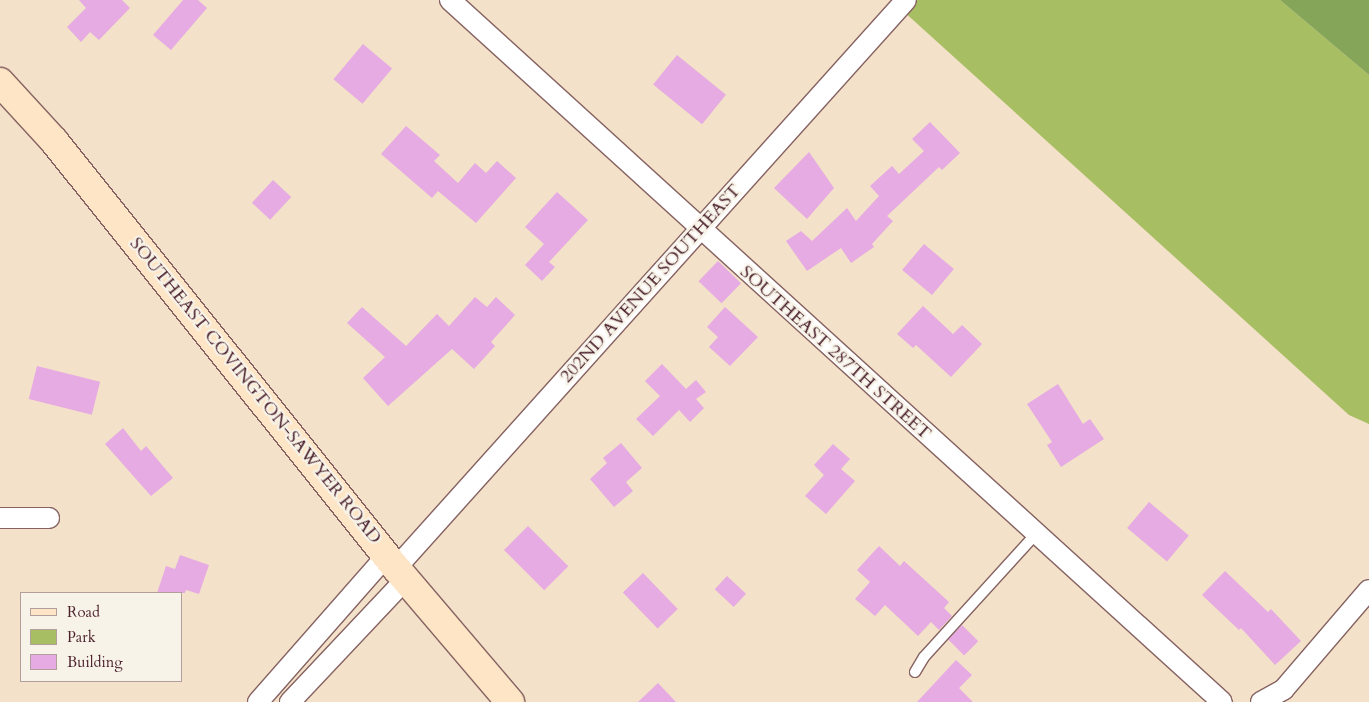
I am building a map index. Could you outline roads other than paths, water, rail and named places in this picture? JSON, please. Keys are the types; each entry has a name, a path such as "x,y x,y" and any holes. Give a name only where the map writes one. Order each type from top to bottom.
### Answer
{"street":[{"name":"SOUTHEAST 287TH STREET","path":"450,0 1035,535 1222,702"},
{"name":"202ND AVENUE SOUTHEAST","path":"290,702 396,568 906,0"},
{"name":"SOUTHEAST COVINGTON-SAWYER ROAD","path":"0,82 54,141 396,568 510,702"},
{"path":"0,518 49,518"},
{"name":"202ND AVENUE SOUTHEAST","path":"258,702 396,568"},
{"path":"1261,702 1284,689 1369,590"}],"lane":[{"path":"915,672 924,657 1035,535"}]}
